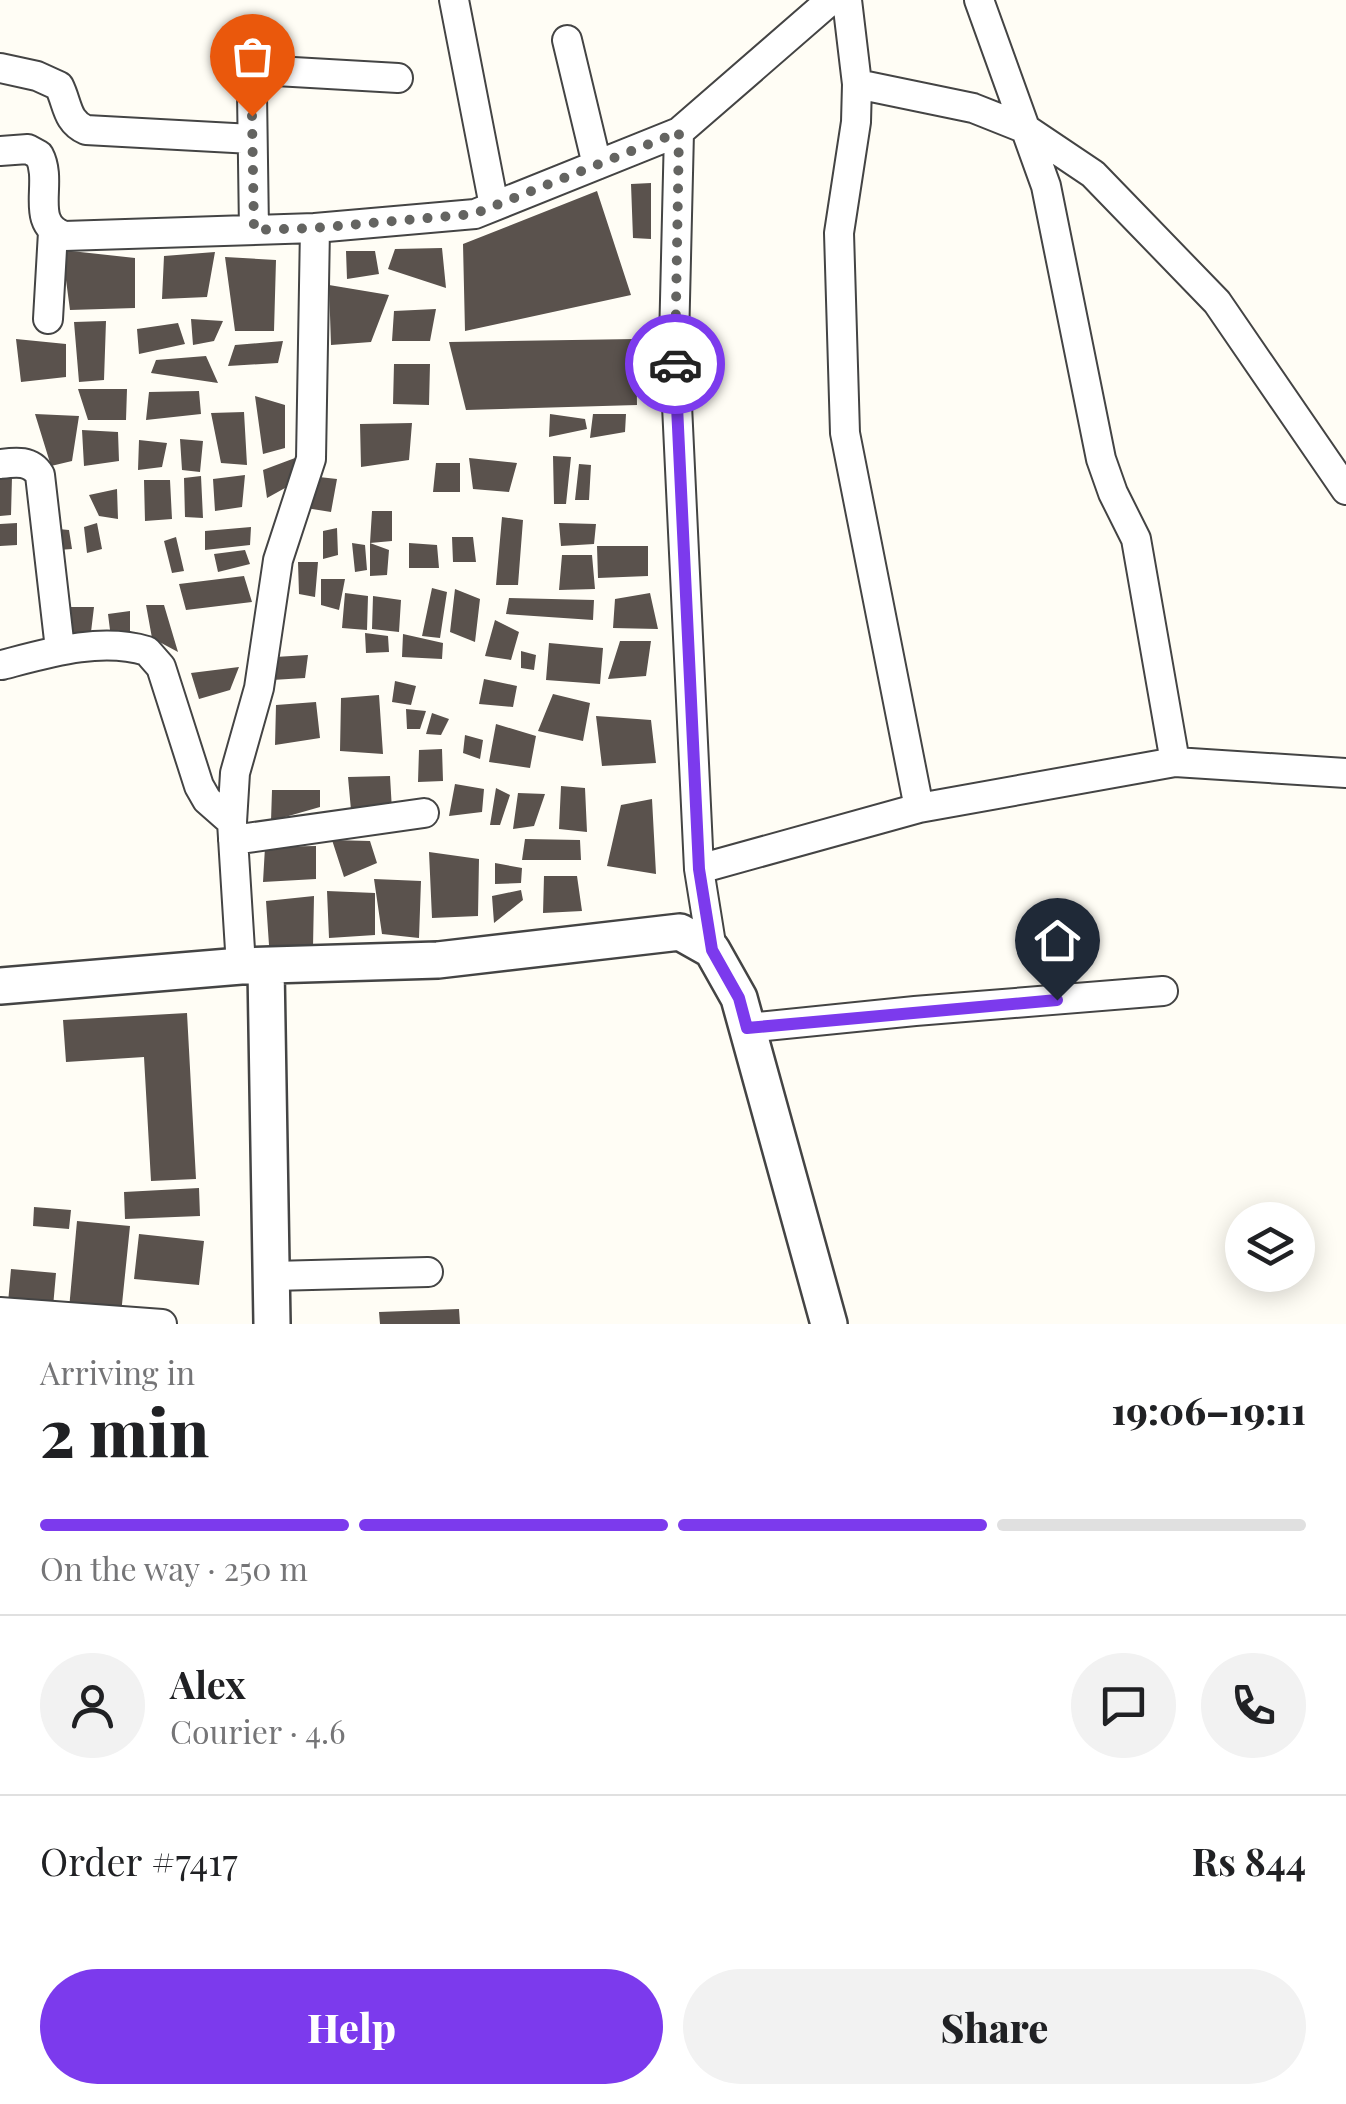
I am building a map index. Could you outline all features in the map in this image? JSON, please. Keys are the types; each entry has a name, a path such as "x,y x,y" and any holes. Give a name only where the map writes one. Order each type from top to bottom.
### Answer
{"street":[{"path":"454,0 494,206"},
{"path":"53,232 64,236 315,228 474,214 679,132 830,0"},
{"path":"847,0 857,84 856,122 839,232 845,432 920,808"},
{"path":"979,0 1046,186 1101,459 1136,540 1175,762"},
{"path":"567,40 597,165"},
{"path":"0,68 37,76 59,86 70,117 86,130 252,139"},
{"path":"254,230 252,93 259,78 265,72 398,78"},
{"path":"857,84 973,108 1026,129 1093,174 1216,302 1346,490"},
{"path":"679,132 674,342 699,869 712,950 739,998 829,1324"},
{"path":"0,151 28,149 39,156 46,179 43,216 53,232 48,319"},
{"path":"272,1324 273,1276 254,967 233,831 235,774 259,688 278,560 310,459 315,228"},
{"path":"0,464 27,464 36,467 40,475 60,649"},
{"path":"2,665 60,649 135,647 156,658 198,786 233,831"},
{"path":"699,869 920,808 1175,762 1346,773"},
{"path":"233,831 424,814"},
{"path":"0,986 254,967 438,960 680,932 712,950"},
{"path":"747,1028 1163,992"},
{"path":"273,1276 428,1272"},
{"path":"0,1312 162,1324"}],"building":[{"path":"651,183 651,239 633,238 631,184"},
{"path":"597,191 631,295 465,331 463,244"},
{"path":"442,248 446,288 388,269 395,249"},
{"path":"62,250 135,258 135,308 70,310"},
{"path":"346,251 375,251 379,274 347,279"},
{"path":"215,252 207,297 162,299 164,256"},
{"path":"225,257 276,260 274,331 235,331"},
{"path":"329,285 389,295 371,342 331,345"},
{"path":"436,309 430,341 392,341 394,311"},
{"path":"191,319 223,321 214,341 193,345"},
{"path":"106,321 104,380 79,382 74,322"},
{"path":"178,323 185,344 139,354 137,329"},
{"path":"16,339 66,344 66,377 21,382"},
{"path":"636,339 637,405 466,410 449,342"},
{"path":"283,341 278,363 228,366 235,345"},
{"path":"206,356 218,383 151,373 156,360"},
{"path":"394,364 430,364 429,405 393,404"},
{"path":"78,389 127,389 126,420 88,420"},
{"path":"199,391 201,414 146,420 149,392"},
{"path":"255,396 285,405 285,448 263,454"},
{"path":"244,412 247,465 221,463 211,413"},
{"path":"35,414 79,416 72,461 51,466"},
{"path":"550,414 585,419 587,429 549,437"},
{"path":"593,414 626,414 625,432 590,438"},
{"path":"412,423 409,460 361,467 360,424"},
{"path":"82,430 118,432 119,461 84,466"},
{"path":"180,439 203,441 200,472 182,470"},
{"path":"139,440 167,443 162,467 138,470"},
{"path":"553,456 571,457 566,504 554,504"},
{"path":"295,458 294,483 267,498 263,470"},
{"path":"469,458 517,463 509,492 473,489"},
{"path":"436,463 460,463 460,492 433,492"},
{"path":"579,464 591,465 589,500 575,500"},
{"path":"245,475 242,507 215,511 213,479"},
{"path":"201,476 203,518 185,517 184,478"},
{"path":"12,477 11,515 0,516 0,479"},
{"path":"319,477 337,479 331,512 306,508"},
{"path":"144,480 170,480 172,519 145,521"},
{"path":"117,489 118,519 99,516 89,495"},
{"path":"372,511 392,511 392,541 370,543"},
{"path":"502,517 523,520 518,585 496,585"},
{"path":"17,523 17,545 0,546 0,524"},
{"path":"97,523 102,549 87,553 84,527"},
{"path":"559,523 596,524 594,544 561,546"},
{"path":"251,527 250,545 205,550 205,531"},
{"path":"337,528 338,555 323,559 323,531"},
{"path":"58,529 69,530 72,549 58,550"},
{"path":"176,537 184,571 172,573 164,541"},
{"path":"452,537 473,537 476,562 453,562"},
{"path":"352,543 365,545 367,570 355,572"},
{"path":"370,543 389,550 387,575 370,576"},
{"path":"409,543 437,545 439,568 409,568"},
{"path":"597,546 648,546 648,576 598,578"},
{"path":"245,550 250,564 218,572 214,554"},
{"path":"562,555 592,555 595,589 559,590"},
{"path":"298,562 318,562 315,597 299,594"},
{"path":"244,576 252,602 186,610 179,584"},
{"path":"321,579 345,579 339,610 321,605"},
{"path":"432,588 447,592 440,638 422,636"},
{"path":"455,589 480,599 475,642 450,632"},
{"path":"345,593 368,596 367,630 342,628"},
{"path":"650,593 658,629 613,628 615,599"},
{"path":"373,596 401,600 399,632 372,629"},
{"path":"509,598 594,600 593,620 506,614"},
{"path":"146,605 164,605 178,652 152,638"},
{"path":"71,607 94,607 91,632 69,640"},
{"path":"130,611 130,635 111,638 108,614"},
{"path":"495,620 519,632 511,660 485,656"},
{"path":"365,633 388,636 389,652 366,653"},
{"path":"403,634 443,643 442,659 402,657"},
{"path":"620,641 651,641 646,676 608,679"},
{"path":"549,643 603,648 600,684 546,680"},
{"path":"521,651 536,655 534,670 521,668"},
{"path":"308,655 305,678 272,680 275,657"},
{"path":"239,667 230,690 199,699 191,673"},
{"path":"484,679 517,686 513,707 479,704"},
{"path":"395,681 416,686 411,705 392,702"},
{"path":"553,694 590,703 583,741 538,731"},
{"path":"379,695 383,754 340,751 341,698"},
{"path":"316,702 320,738 275,745 276,705"},
{"path":"406,709 426,711 420,729 407,729"},
{"path":"432,713 449,719 441,735 426,734"},
{"path":"596,716 651,720 656,763 602,766"},
{"path":"496,724 536,736 530,768 489,762"},
{"path":"465,735 483,740 480,759 463,753"},
{"path":"442,749 443,781 418,782 419,750"},
{"path":"390,776 392,810 351,810 348,777"},
{"path":"455,784 484,789 482,812 449,816"},
{"path":"561,786 585,788 587,832 559,829"},
{"path":"496,788 510,795 500,825 490,825"},
{"path":"272,790 320,790 320,807 271,821"},
{"path":"518,793 545,794 534,826 513,829"},
{"path":"652,799 656,874 607,866 621,805"},
{"path":"525,839 580,840 581,860 522,860"},
{"path":"332,840 370,841 377,863 344,877"},
{"path":"316,846 316,879 263,882 265,847"},
{"path":"429,852 479,859 478,916 432,918"},
{"path":"495,863 522,868 521,883 495,884"},
{"path":"544,876 577,876 582,911 543,913"},
{"path":"374,879 421,881 419,938 382,934"},
{"path":"521,890 523,900 494,923 492,896"},
{"path":"327,891 375,893 375,935 329,938"},
{"path":"314,896 313,947 269,945 266,901"},
{"path":"187,1013 196,1179 151,1181 144,1057 66,1062 63,1020"},
{"path":"199,1188 200,1216 125,1219 124,1192"},
{"path":"34,1207 71,1210 69,1229 33,1226"},
{"path":"77,1221 130,1226 121,1314 69,1309"},
{"path":"139,1234 204,1241 199,1285 134,1279"},
{"path":"11,1269 56,1273 53,1307 8,1303"},
{"path":"459,1309 460,1324 380,1324 379,1312"}],"way so far":[{"path":"252,116 254,230 474,214 679,132 675,364"}],"route":[{"path":"675,364 699,869 712,950 739,998 747,1028 1057,1000"}]}
